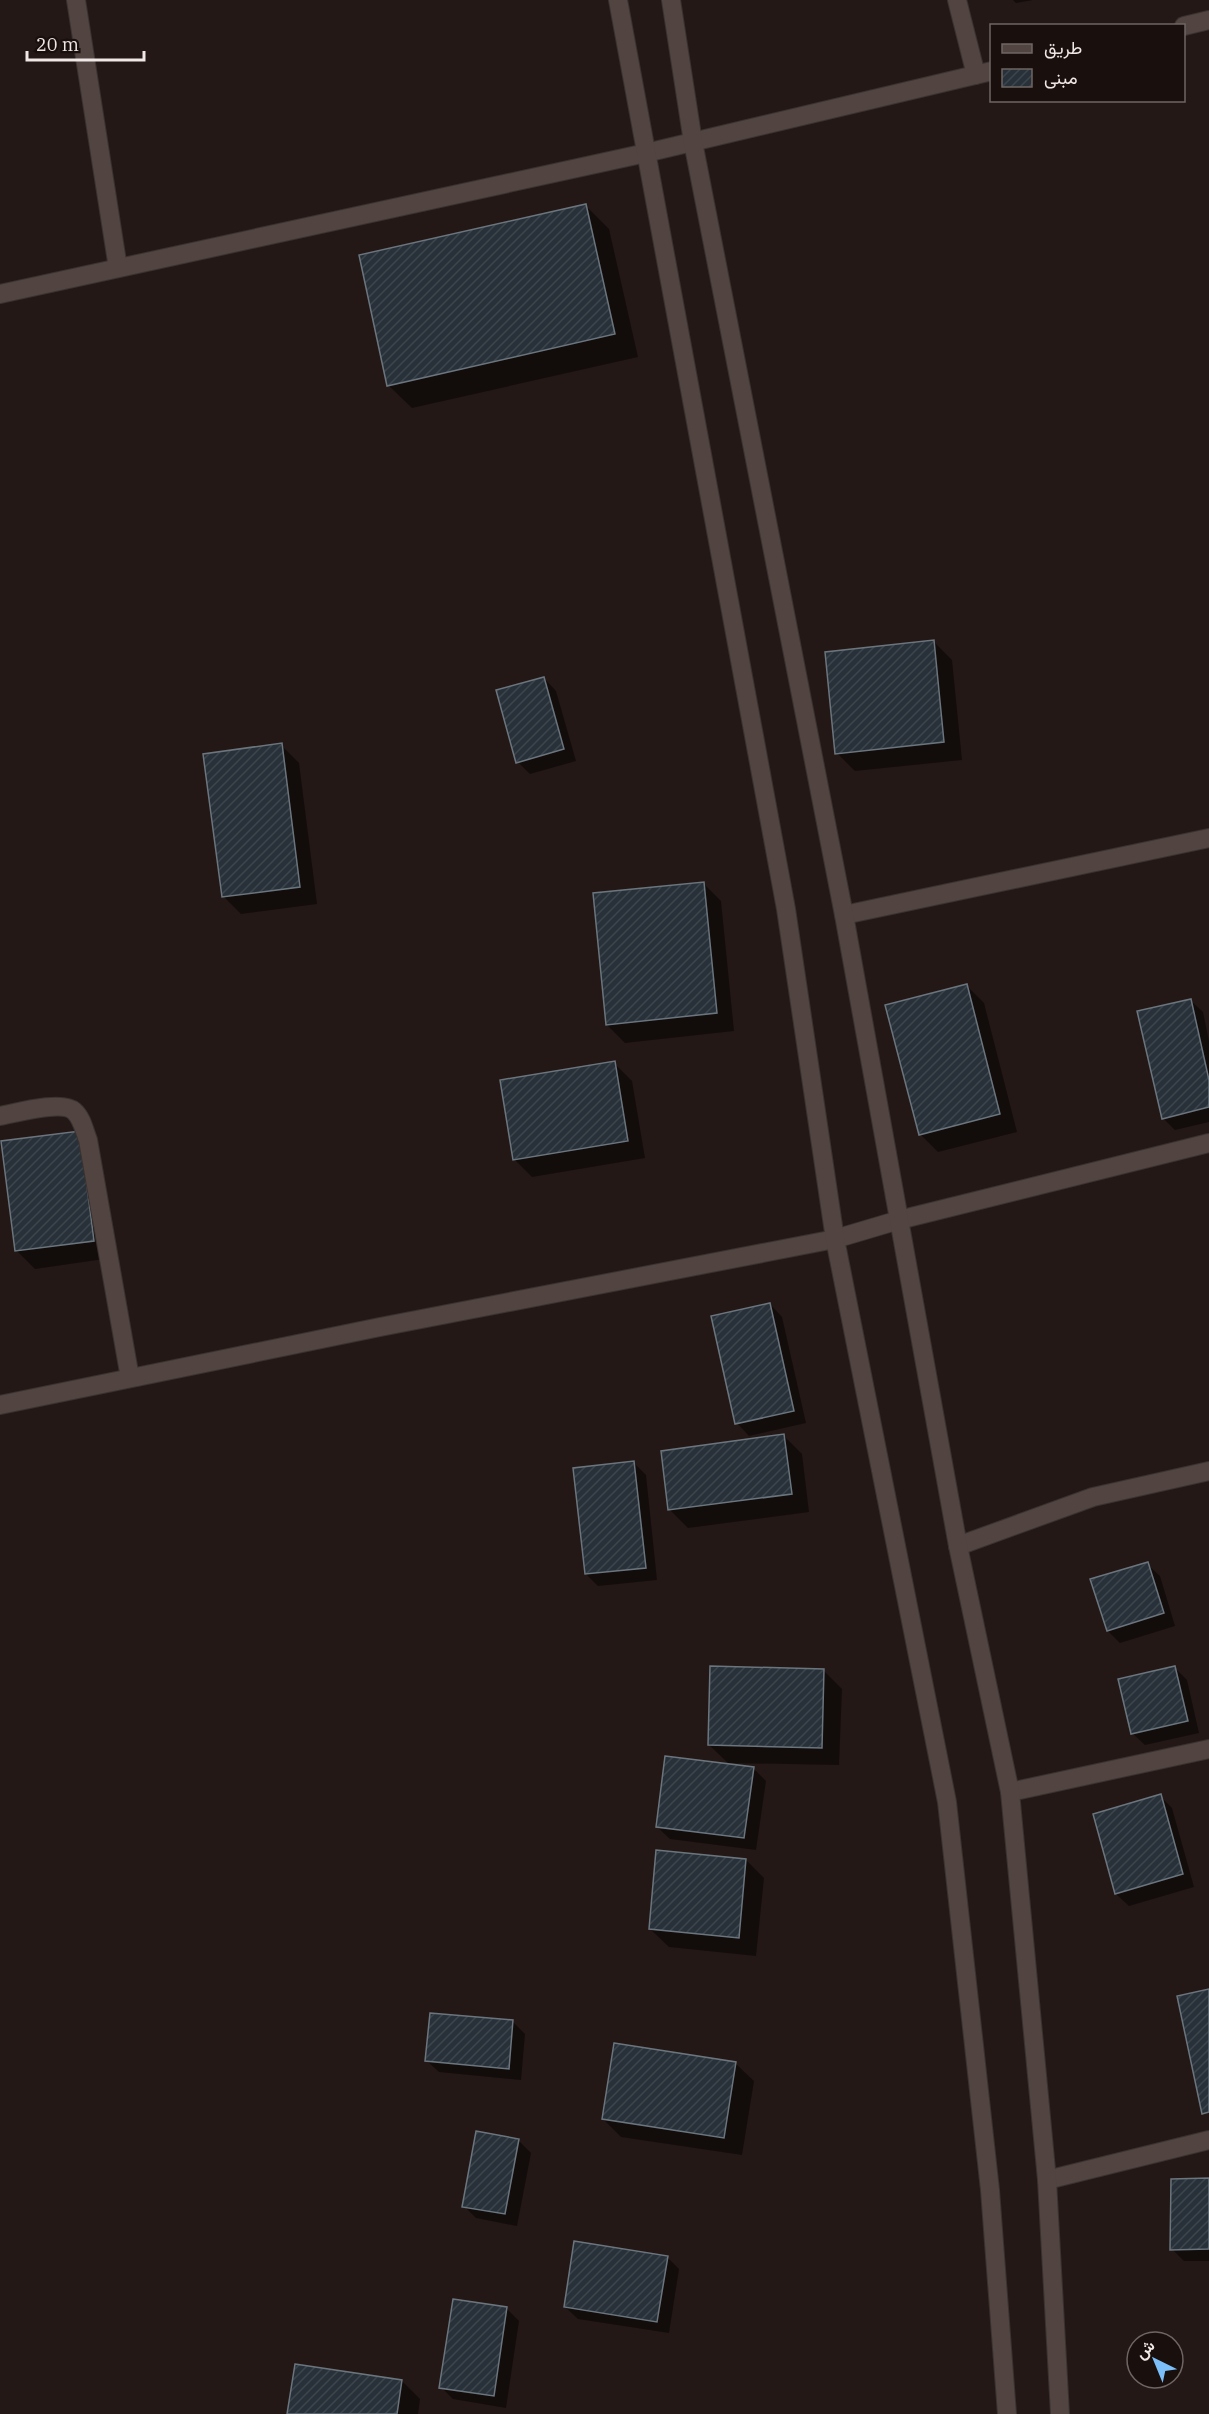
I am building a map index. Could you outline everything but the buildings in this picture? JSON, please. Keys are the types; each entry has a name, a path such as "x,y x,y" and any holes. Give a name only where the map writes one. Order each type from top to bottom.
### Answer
{"main road":[{"path":"76,0 118,268"},
{"path":"618,0 786,909 835,1239 947,1802 990,2190 1007,2414"},
{"path":"671,0 693,142 844,915 958,1546 1011,1792 1047,2180 1060,2414"},
{"path":"0,294 646,153 984,73 957,0"},
{"path":"1185,26 1209,20"},
{"path":"844,915 1209,838"},
{"path":"0,1116 57,1106 72,1108 79,1118 88,1140 130,1378"},
{"path":"0,1405 380,1327 835,1239 899,1220 1209,1143"},
{"path":"958,1546 1093,1497 1208,1474"},
{"path":"1011,1792 1209,1749"},
{"path":"1047,2180 1209,2140"}]}
